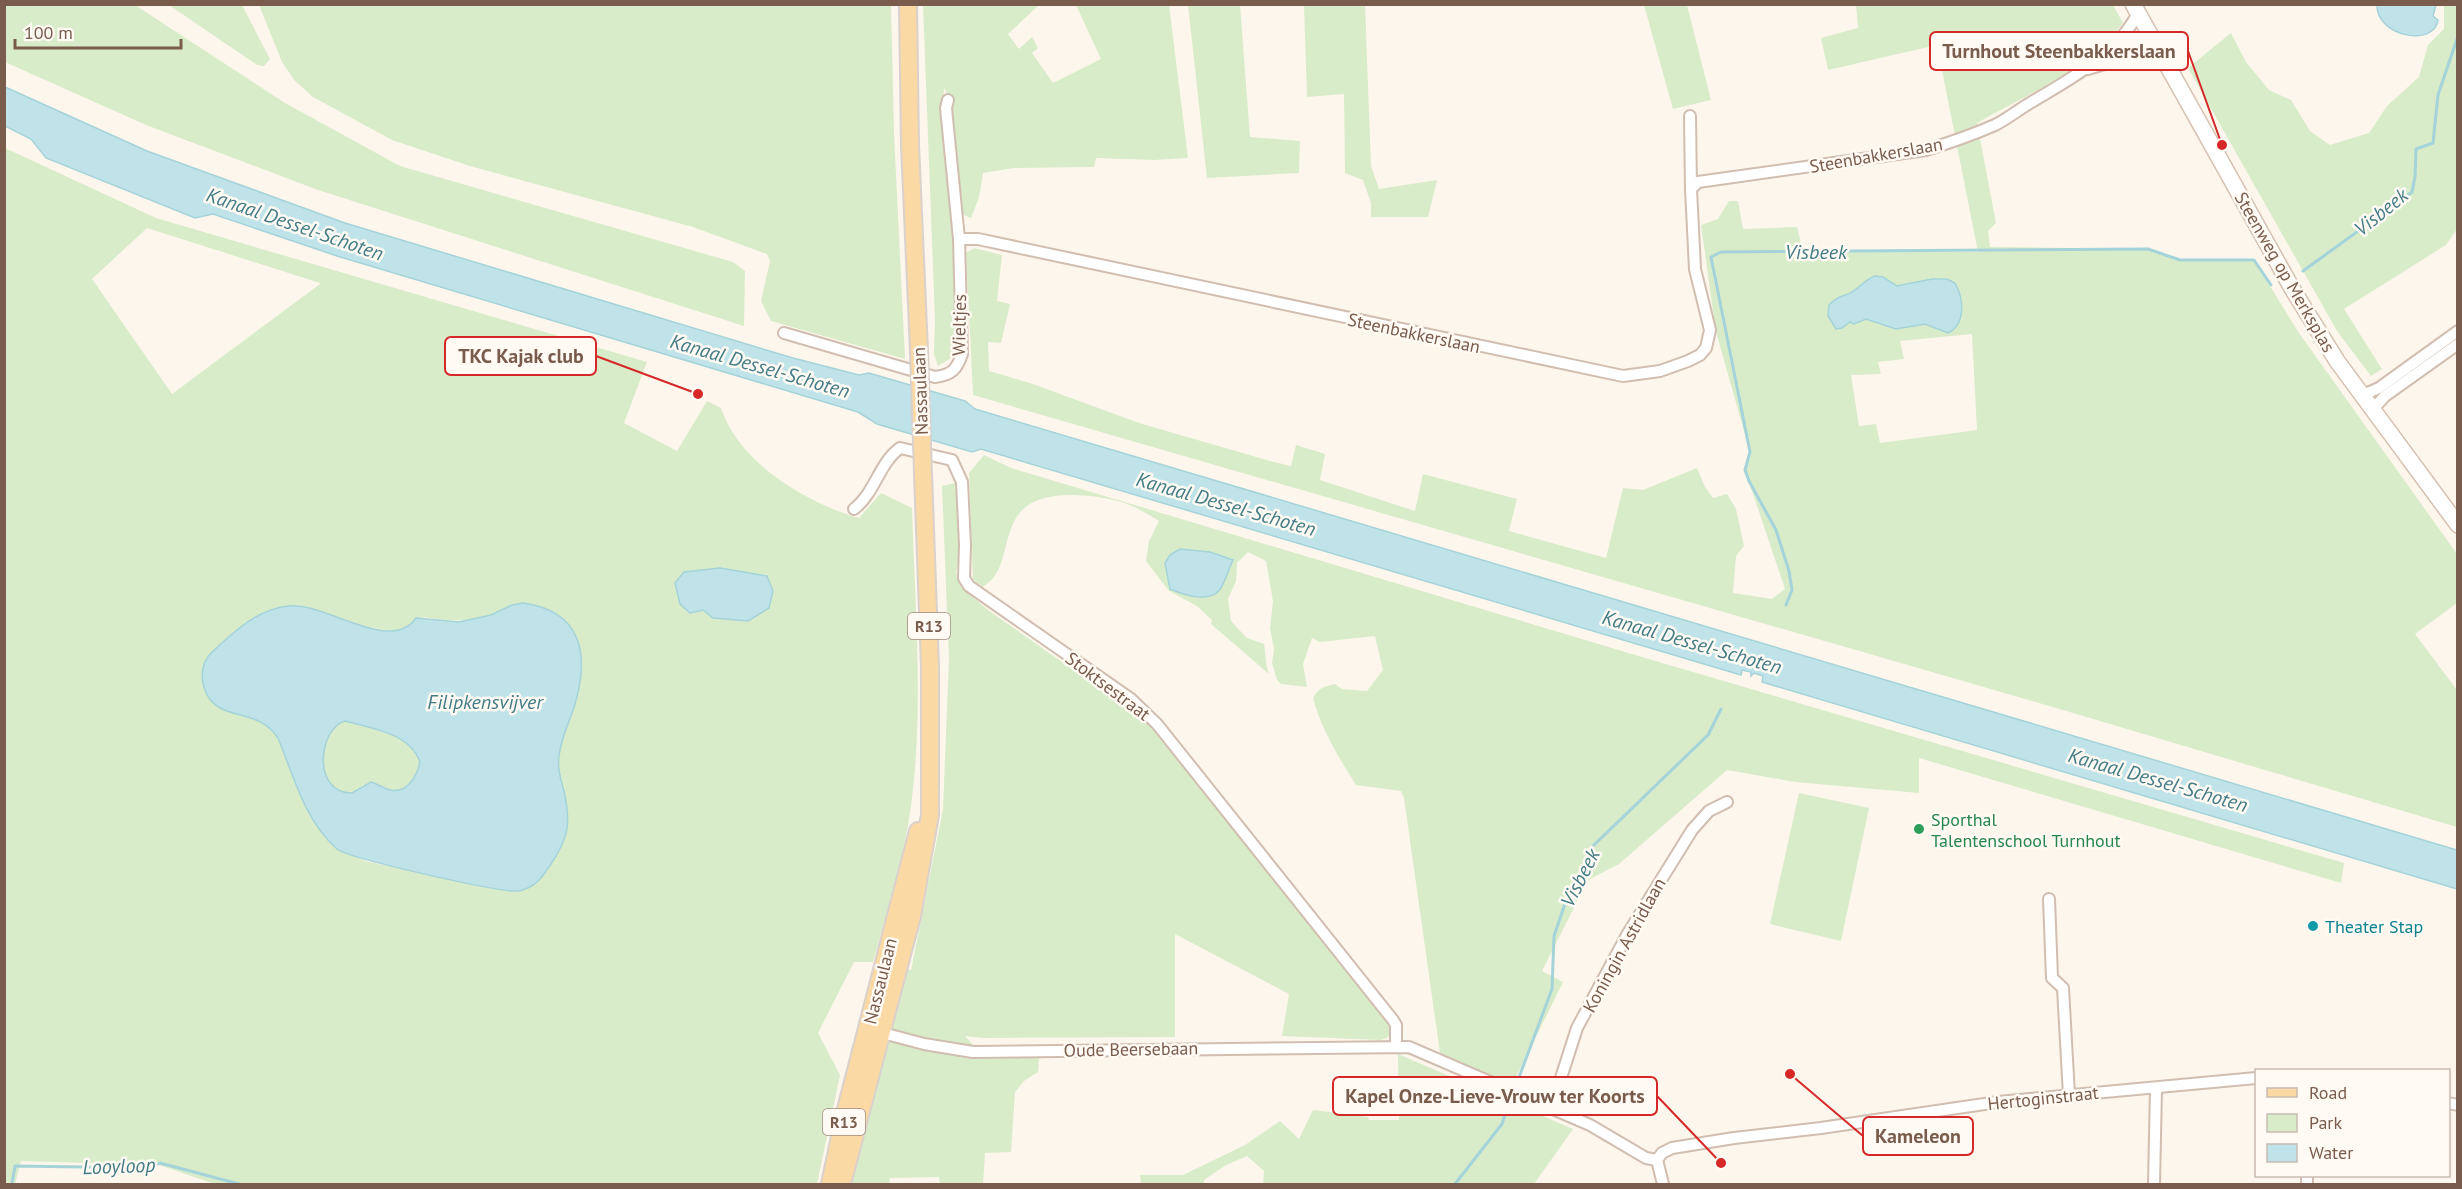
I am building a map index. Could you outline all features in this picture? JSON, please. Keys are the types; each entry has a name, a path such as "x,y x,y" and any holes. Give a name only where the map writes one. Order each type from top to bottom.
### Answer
{"main road":[{"name":"Nassaulaan","path":"830,1185 845,1113 875,1030 912,915 930,815 930,667 910,145 908,4"},
{"name":"Nassaulaan","path":"842,1185 875,1030"}],"street":[{"name":"Steenweg op Merksplas","path":"2135,9 2337,362 2363,394 2457,525"},
{"name":"Steenbakkerslaan","path":"1691,189 1698,182 1926,150 1997,124 2082,71 2129,28 2135,9"},
{"name":"Steenbakkerslaan","path":"2082,71 2157,48"},
{"name":"Wieltjes","path":"784,333 935,377 946,376 957,368 962,354 959,239 946,107 948,100"},
{"name":"Steenbakkerslaan","path":"959,239 978,239 1588,369 1632,376 1660,371 1688,361 1706,348 1710,330 1695,269 1690,116"},
{"path":"2363,394 2380,387 2457,330"},
{"path":"2373,409 2385,396 2457,344"},
{"name":"Stoktsestraat","path":"854,509 864,502 892,454 900,448 952,460 962,482 964,578 969,586 1131,699 1157,724 1393,1020 1396,1025 1396,1047"},
{"name":"Koningin Astridlaan","path":"1551,1109 1577,1028 1627,934 1692,830 1709,811 1727,802"},
{"path":"2049,899 2052,978 2063,988 2069,1095"},
{"name":"Oude Beersebaan","path":"875,1030 959,1051 1396,1047"},
{"path":"1396,1047 1416,1049 1590,1125 1646,1158 1657,1160 1663,1185"},
{"name":"Hertoginstraat","path":"1657,1160 1662,1153 1672,1148 2069,1095 2156,1089 2255,1078"},
{"path":"2154,1185 2156,1089"}],"green space":[{"path":"5,4 135,5 285,103 400,166 733,262 745,271 744,326 318,190 146,125 5,62"},
{"path":"169,5 242,5 270,59 264,66 257,65"},
{"path":"259,5 891,5 894,133 905,359 771,321 761,301 770,261 767,254 693,227 470,166 392,140 313,97 295,81 282,62"},
{"path":"923,5 1039,5 1008,34 1019,49 1032,37 1038,48 1032,53 1053,83 1101,59 1076,5 1169,5 1188,158 1154,160 1096,158 1094,167 1014,168 983,173 979,197 971,218 960,213 951,109 953,105 944,88 943,105 953,232 958,349 953,357 938,366 934,354 935,320"},
{"path":"1188,5 1240,5 1250,137 1300,141 1299,173 1207,178"},
{"path":"1304,5 1365,5 1371,166 1379,189 1437,180 1428,217 1371,217 1371,203 1363,180 1345,173 1344,94 1307,97"},
{"path":"1644,5 1687,5 1711,100 1673,109"},
{"path":"1856,5 2113,5 2123,23 2092,55 2055,80 1977,123 1996,223 1988,231 1990,247 2148,249 2180,260 2254,260 2299,333 2457,554 2457,603 2415,634 2457,690 2457,827 2046,705 973,395 966,253 974,248 1002,255 997,301 1010,304 1001,343 988,342 989,371 1033,384 1139,423 1270,461 1291,466 1296,445 1325,454 1320,480 1415,511 1423,474 1517,499 1509,531 1606,558 1623,488 1643,490 1697,468 1705,487 1713,498 1727,494 1736,509 1744,546 1736,556 1733,593 1772,599 1785,589 1745,470 1750,452 1716,332 1701,225 1718,219 1729,201 1738,201 1743,229 1797,227 1803,252 1978,252 1937,45 1828,70 1821,38 1858,28","holes":["1972,334 1977,430 1880,443 1876,424 1859,426 1851,375 1881,374 1878,362 1904,359 1900,341"]},
{"path":"2444,5 2457,5 2457,229 2446,245 2344,309 2382,369 2371,376 2337,331 2188,68 2231,33 2246,62 2269,90 2291,100 2310,131 2330,145 2369,133 2387,106 2419,77 2428,45 2444,29"},
{"path":"5,148 156,218 647,362 624,423 677,451 707,401 721,408 730,428 759,463 777,478 818,502 859,518 881,493 912,508 918,695 911,806 900,865 873,962 854,962 818,1033 840,1075 817,1184 215,1184 159,1165 21,1161 15,1184 5,1184","holes":["147,228 320,283 320,284 172,394 92,279","523,603 558,615 569,625 581,651 582,667 576,702 563,737 558,759 568,813 566,835 558,854 537,883 486,888 365,861 338,850 305,806 275,733 264,724 208,696 203,678 226,640 234,632 264,612 277,608 299,605 364,626 390,631 407,629 424,617 441,620 474,619"]},
{"path":"984,455 1011,468 1642,657 2344,863 2341,883 1919,758 1919,793 1795,782 1727,770 1619,864 1588,880 1542,971 1563,982 1512,1085 1440,1053 1404,798 1401,791 1356,785 1331,743 1316,710 1313,698 1325,687 1335,684 1342,689 1367,691 1383,670 1375,636 1320,642 1312,638 1303,664 1307,687 1281,684 1277,680 1272,663 1274,649 1270,628 1273,601 1266,561 1248,552 1237,563 1236,581 1228,599 1231,621 1247,638 1264,644 1269,674 1211,624 1212,620 1197,606 1169,591 1146,561 1149,541 1159,521 1124,503 1093,496 1050,497 1026,506 1013,524 1001,564 990,581 982,587 973,579 969,473","holes":["1180,549 1210,552 1233,560 1221,586 1217,591 1205,596 1183,594"]},
{"path":"955,483 961,542 956,573 961,587 988,610 1146,721 1390,1024 1391,1034 1380,1040 1282,1036 1289,994 1175,934 1175,1037 984,1038 965,1036 982,1055 1039,1058 1038,1072 1024,1081 1015,1092 1011,1152 985,1153 983,1184 940,1184 939,1177 890,1178 889,1184 847,1184 903,968 911,970 943,809 949,659 942,486"},
{"path":"345,721 378,729 408,744 420,762 414,779 400,791 392,791 378,784 363,785 348,792 332,785 324,775 322,761 326,744 334,729"},
{"path":"1799,793 1869,808 1841,941 1770,924"},
{"path":"1398,1054 1573,1129 1534,1184 1263,1184 1264,1171 1247,1156 1226,1165 1204,1180 1204,1184 1141,1184 1140,1175 1183,1175 1245,1145 1280,1121 1299,1139 1313,1110 1368,1117 1369,1120 1399,1120"}],"water":[{"path":"2377,5 2436,5 2433,16 2438,20 2434,29 2427,34 2406,35 2386,24 2379,16"},
{"name":"Kanaal Dessel-Schoten","path":"5,87 147,151 345,223 793,358 859,375 869,373 965,401 975,409 2457,850 2457,889 1762,682 1763,676 1754,673 1751,676 1751,672 1742,670 1741,675 981,449 972,452 877,424 858,412 337,256 213,214 195,218 46,158 31,139 5,126"},
{"path":"1875,276 1883,277 1897,286 1932,279 1947,279 1955,283 1962,311 1958,324 1948,333 1925,324 1896,329 1866,319 1854,324 1850,322 1836,329 1828,316 1829,305"},
{"path":"1180,549 1210,552 1233,560 1218,592 1198,597 1170,589 1165,563 1170,555"},
{"path":"720,568 767,576 773,591 769,608 748,621 713,618 703,610 690,613 680,604 675,583 684,572"},
{"name":"Filipkensvijver","path":"523,603 543,608 558,615 569,625 576,637 581,668 575,704 562,742 559,760 568,821 565,837 562,846 541,878 522,890 484,887 425,874 367,860 337,849 316,825 308,811 278,738 261,722 224,710 216,705 209,698 204,687 203,668 212,652 247,623 277,608 303,607 374,629 390,631 405,628 416,618 459,622 491,615 512,605","holes":["345,721 378,729 408,744 420,762 414,778 406,787 396,791 371,782 352,793 339,790 330,783 323,760 325,747 329,735 336,726"]}],"waterway":[{"name":"Visbeek","path":"2303,271 2412,192 2416,149 2433,143 2438,95 2458,36"},
{"name":"Visbeek","path":"1786,605 1792,590 1789,571 1776,530 1745,470 1750,452 1711,257 1721,252 2148,249 2180,260 2254,260 2271,285"},
{"name":"Visbeek","path":"1515,1088 1552,989 1554,936 1566,901 1587,864 1593,846 1708,735 1721,709"},
{"name":"Visbeek","path":"1455,1184 1502,1124 1510,1100"},
{"name":"Looyloop","path":"12,1184 15,1166 151,1168 160,1163 239,1184"}],"place":[{"name":"Turnhout Steenbakkerslaan","path":"2222,145"},
{"name":"TKC Kajak club","path":"698,394"},
{"name":"Sporthal Talentenschool Turnhout","path":"1919,829"},
{"name":"Theater Stap","path":"2313,926"},
{"name":"Kameleon","path":"1790,1074"},
{"name":"Kapel Onze-Lieve-Vrouw ter Koorts","path":"1721,1163"}]}
